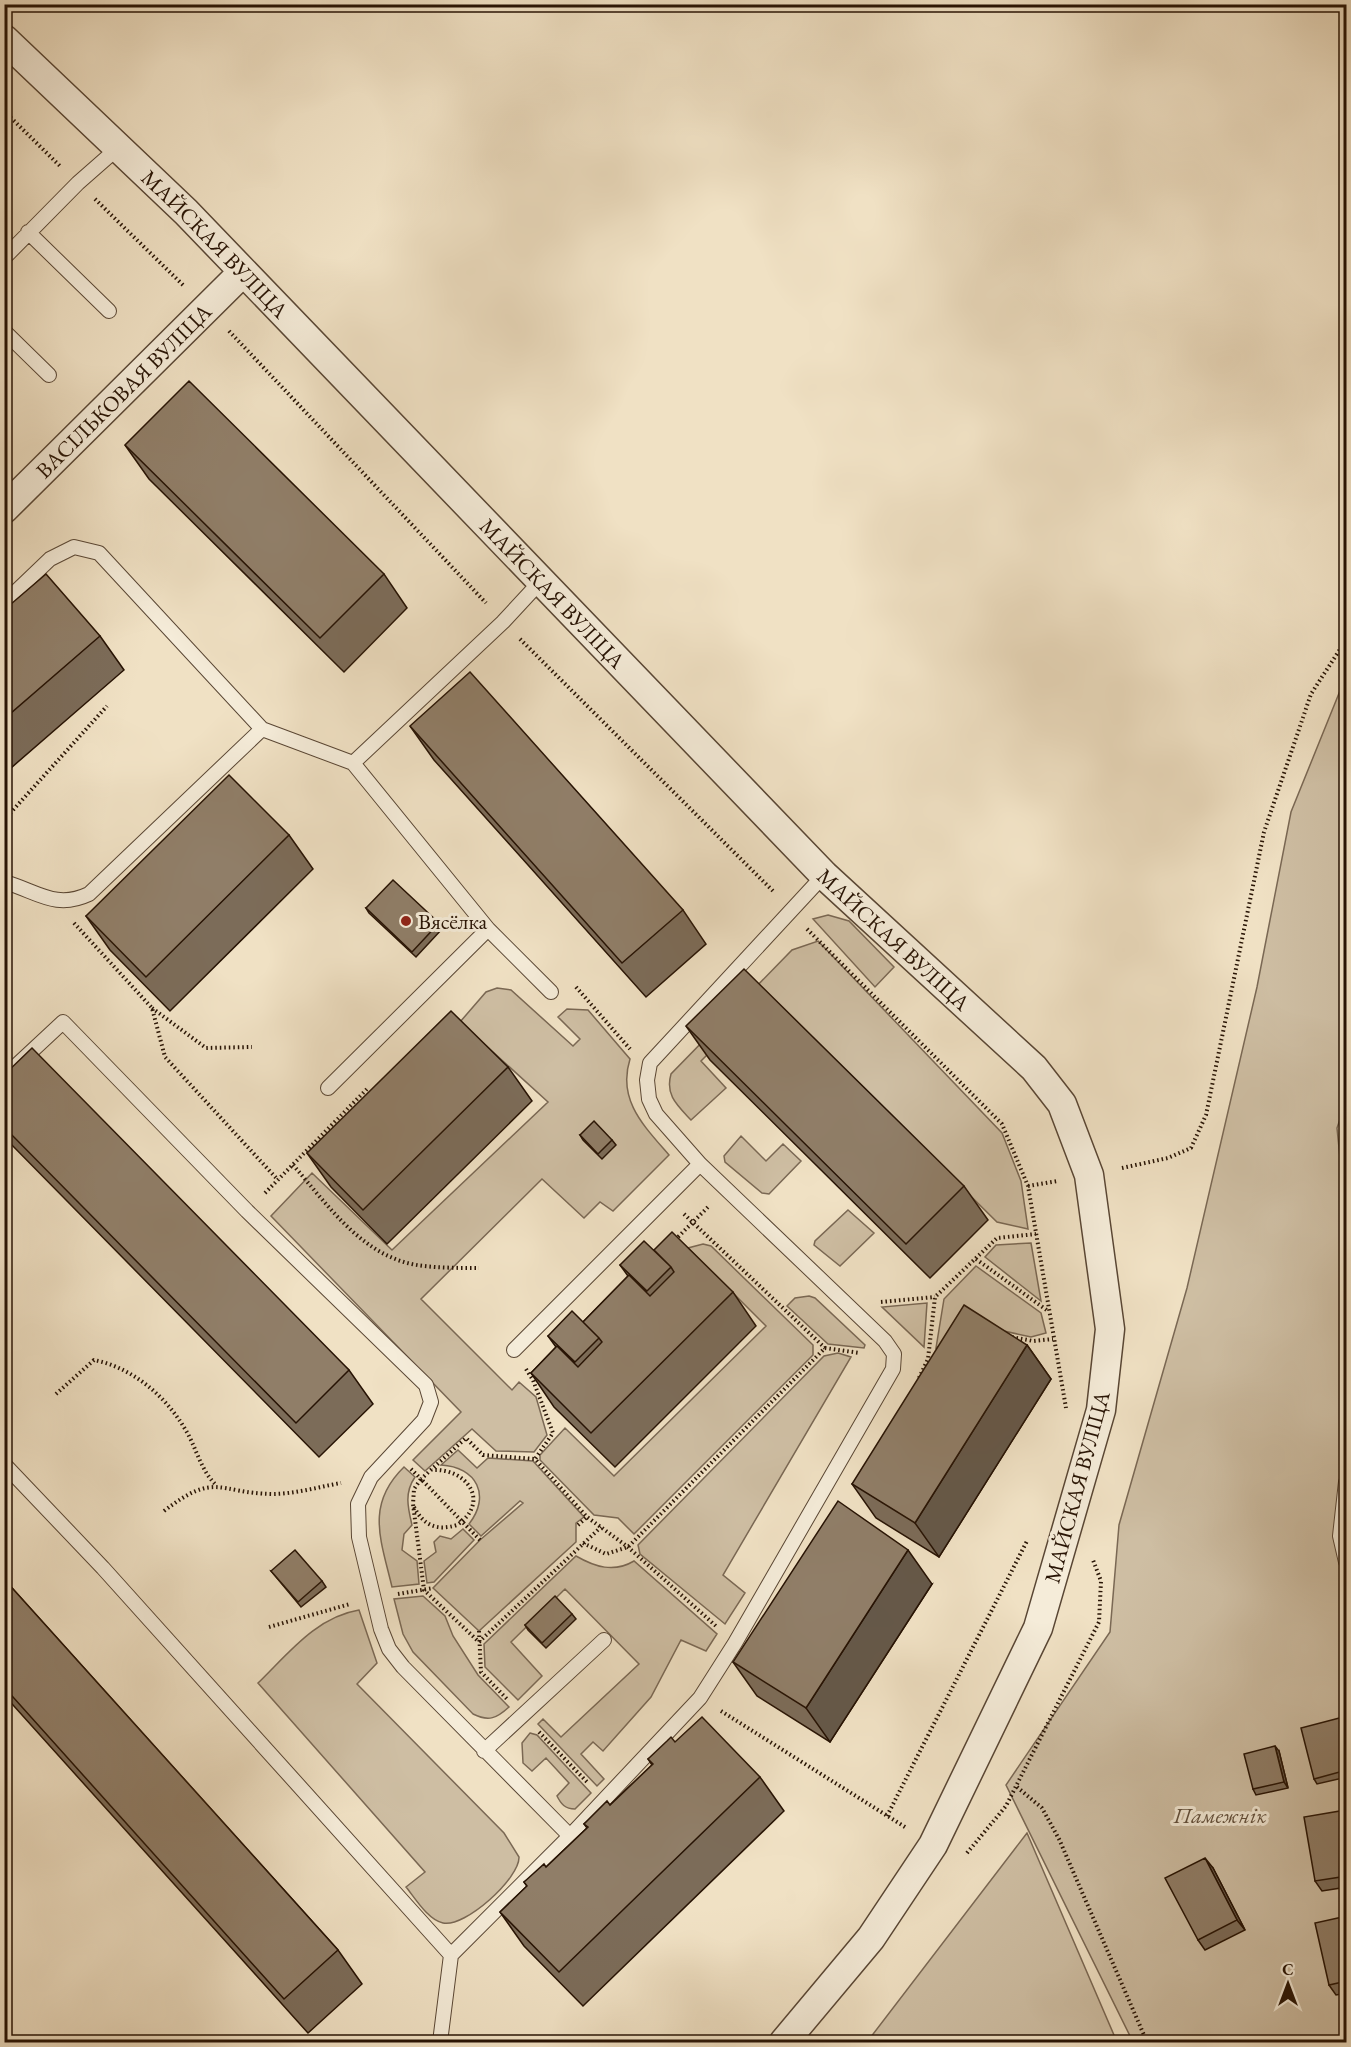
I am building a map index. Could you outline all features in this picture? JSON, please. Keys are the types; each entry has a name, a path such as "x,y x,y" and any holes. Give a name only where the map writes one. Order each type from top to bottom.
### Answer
{"street":[{"name":"МАЙСКАЯ ВУЛІЦА","path":"4,39 186,212 242,273 824,875 1034,1068 1062,1104 1089,1175 1110,1329 1101,1410 1064,1543 1038,1628 933,1845 871,1938 784,2043"},
{"name":"ВАСІЛЬКОВАЯ ВУЛІЦА","path":"4,509 242,273"}],"lane":[{"path":"4,258 78,183 118,147"},
{"path":"28,232 109,312"},
{"path":"4,331 49,375"},
{"path":"4,603 50,559 74,547 99,553 262,729 353,763 488,929 551,992"},
{"path":"353,763 503,622 541,581"},
{"path":"4,882 53,900 73,902 89,894 262,729"},
{"path":"440,2043 451,1955 570,1836 700,1698 735,1642 893,1369 894,1354 885,1341 700,1164 656,1114 649,1099 647,1080 650,1063 684,1023 824,875"},
{"path":"328,1088 488,929"},
{"path":"4,1077 63,1022 247,1210 426,1385 431,1402 424,1420 371,1477 358,1504 359,1537 381,1629 389,1649 484,1751 570,1836"},
{"path":"514,1350 700,1164"},
{"path":"4,1464 111,1577 451,1955"},
{"path":"1347,1482 1340,1536 1347,1562"},
{"path":"484,1751 604,1640"}],"path":[{"path":"4,111 208,309 503,622 792,910"},
{"path":"1028,1186 1168,1158 1191,1148 1206,1115 1264,832 1311,694 1347,640"},
{"path":"4,820 107,706"},
{"path":"53,900 152,1008 206,1048 252,1047"},
{"path":"798,936 806,928 1002,1124 1028,1186 1066,1409"},
{"path":"152,1008 165,1057 278,1180"},
{"path":"293,1165 362,1241 383,1254 422,1266 479,1268"},
{"path":"667,1247 726,1188"},
{"path":"666,1198 825,1348 860,1353 893,1369 919,1377"},
{"path":"879,1303 935,1297 997,1238 1036,1234"},
{"path":"975,1259 1048,1311"},
{"path":"928,1359 935,1297"},
{"path":"1003,1336 1033,1341 1053,1339"},
{"path":"583,1543 606,1554 628,1547 825,1348"},
{"path":"514,1350 533,1380 553,1433 535,1459"},
{"path":"919,1351 928,1359"},
{"path":"928,1359 937,1354"},
{"path":"56,1394 94,1360 111,1363 131,1373 164,1401 179,1419 207,1476 216,1485"},
{"path":"533,1380 542,1372"},
{"path":"601,1527 480,1642 424,1590 413,1504 414,1489 466,1438 483,1455 535,1459 587,1516 628,1547 735,1642"},
{"path":"393,1453 422,1479 480,1540"},
{"path":"413,1504 419,1517 436,1528 447,1528 463,1521 471,1509 473,1498 470,1486 454,1471 431,1470"},
{"path":"164,1511 200,1488 216,1485 272,1494 371,1477"},
{"path":"578,1525 587,1516"},
{"path":"887,1816 1031,1532"},
{"path":"700,1698 933,1845 954,1856 968,1853 1006,1806 1017,1787 1099,1622 1101,1581 1093,1560 1064,1543"},
{"path":"1017,1787 1042,1808 1059,1839 1147,2043"}],"green space":[{"name":"Памежнік","path":"1346,676 1346,1102 1337,1128 1346,1216 1346,2042 1133,2042 1006,1785 1110,1632 1119,1525 1187,1288 1257,987 1291,812"},
{"path":"828,915 849,921 894,967 875,987 813,919"},
{"path":"818,941 1002,1133 1021,1181 1028,1229 997,1222 767,995 701,1061 726,1088 691,1120 677,1104 671,1094 671,1074 792,950"},
{"path":"497,988 511,990 573,1046 580,1039 558,1017 567,1009 588,1010 630,1059 627,1087 630,1100 642,1123 669,1155 613,1211 600,1202 584,1218 542,1179 421,1299 512,1390 519,1382 536,1397 547,1435 534,1452 496,1451 472,1429 425,1471 413,1460 461,1412 271,1216 312,1173 392,1250 548,1102 460,1022 486,992"},
{"path":"741,1136 766,1161 783,1144 801,1161 769,1194 762,1193 725,1162 724,1156"},
{"path":"848,1210 874,1233 840,1266 814,1245 815,1241"},
{"path":"1031,1243 1041,1301 985,1257 996,1245"},
{"path":"703,1244 711,1246 813,1345 813,1355 634,1534 618,1518 594,1515 540,1460 540,1455 565,1428 614,1476 766,1326 688,1248"},
{"path":"976,1266 1041,1313 1046,1333 1031,1337 981,1326 936,1348 944,1299"},
{"path":"809,1296 815,1298 865,1345 864,1348 828,1344 787,1306 795,1298"},
{"path":"927,1303 924,1347 882,1307"},
{"path":"838,1353 851,1357 723,1575 745,1593 725,1624 640,1554 638,1545 824,1356"},
{"path":"458,1450 477,1468 488,1458 533,1461 584,1517 576,1523 576,1542 479,1631 433,1588 480,1540 523,1503 520,1501 481,1536 469,1524 476,1514 479,1503 477,1485 464,1471 441,1465"},
{"path":"404,1467 415,1477 408,1495 412,1525 404,1534 402,1550 417,1561 419,1584 392,1587 381,1538 380,1509 384,1495 392,1481"},
{"path":"463,1529 474,1540 434,1582 427,1583 424,1561 436,1552 434,1542 440,1536 451,1539"},
{"path":"576,1556 597,1566 612,1568 634,1561 717,1634 706,1651 681,1640 651,1697 603,1751 593,1742 581,1754 604,1779 597,1786 538,1724 543,1719 561,1737 639,1664 565,1589 511,1642 542,1676 518,1700 485,1667 484,1644"},
{"path":"423,1596 445,1616 453,1636 478,1675 509,1707 501,1714 492,1718 484,1718 473,1714 413,1652 403,1634 394,1599"},
{"path":"359,1610 377,1663 357,1684 504,1833 519,1857 511,1877 490,1900 464,1918 453,1922 437,1921 418,1902 406,1887 425,1872 258,1683 316,1629 329,1620"},
{"path":"530,1733 537,1735 591,1793 575,1809 566,1807 557,1796 569,1783 546,1758 532,1771 523,1763 522,1743"},
{"path":"1027,1833 1117,2042 867,2042"}],"building":[{"path":"189,381 384,574 320,638 125,445"},
{"path":"46,574 100,636 4,719 4,610"},
{"path":"470,672 683,910 622,963 410,726"},
{"path":"229,775 289,835 146,977 86,916"},
{"name":"Вясёлка","path":"393,880 439,923 412,952 366,908"},
{"path":"744,969 964,1186 906,1244 686,1026"},
{"path":"451,1011 508,1067 363,1210 307,1153"},
{"path":"32,1048 349,1370 296,1423 4,1127 4,1075"},
{"path":"594,1121 612,1140 598,1154 580,1135"},
{"path":"672,1232 733,1292 591,1433 531,1373 557,1346 578,1367 602,1342 583,1322 629,1275 650,1296 674,1272 654,1250"},
{"path":"644,1241 671,1267 647,1291 620,1265"},
{"path":"964,1305 1027,1345 915,1523 852,1484"},
{"path":"572,1311 599,1338 575,1362 548,1336"},
{"path":"838,1501 908,1550 806,1708 733,1662"},
{"path":"295,1550 322,1581 298,1602 271,1571"},
{"path":"4,1579 338,1950 284,1999 4,1687"},
{"path":"555,1596 572,1614 542,1643 525,1625"},
{"path":"1347,1716 1347,1770 1314,1779 1301,1728"},
{"path":"702,1717 760,1777 559,1972 500,1912 527,1886 524,1882 544,1864 546,1867 588,1827 584,1824 607,1801 610,1805 653,1764 648,1759 671,1737 675,1742"},
{"path":"1275,1746 1284,1782 1253,1789 1244,1754"},
{"path":"1346,1810 1347,1876 1315,1881 1304,1817"},
{"path":"1205,1858 1237,1920 1198,1940 1165,1878"},
{"path":"1347,1916 1347,1981 1329,1985 1315,1923"}],"place":[{"name":"Вясёлка","path":"406,921"}]}
